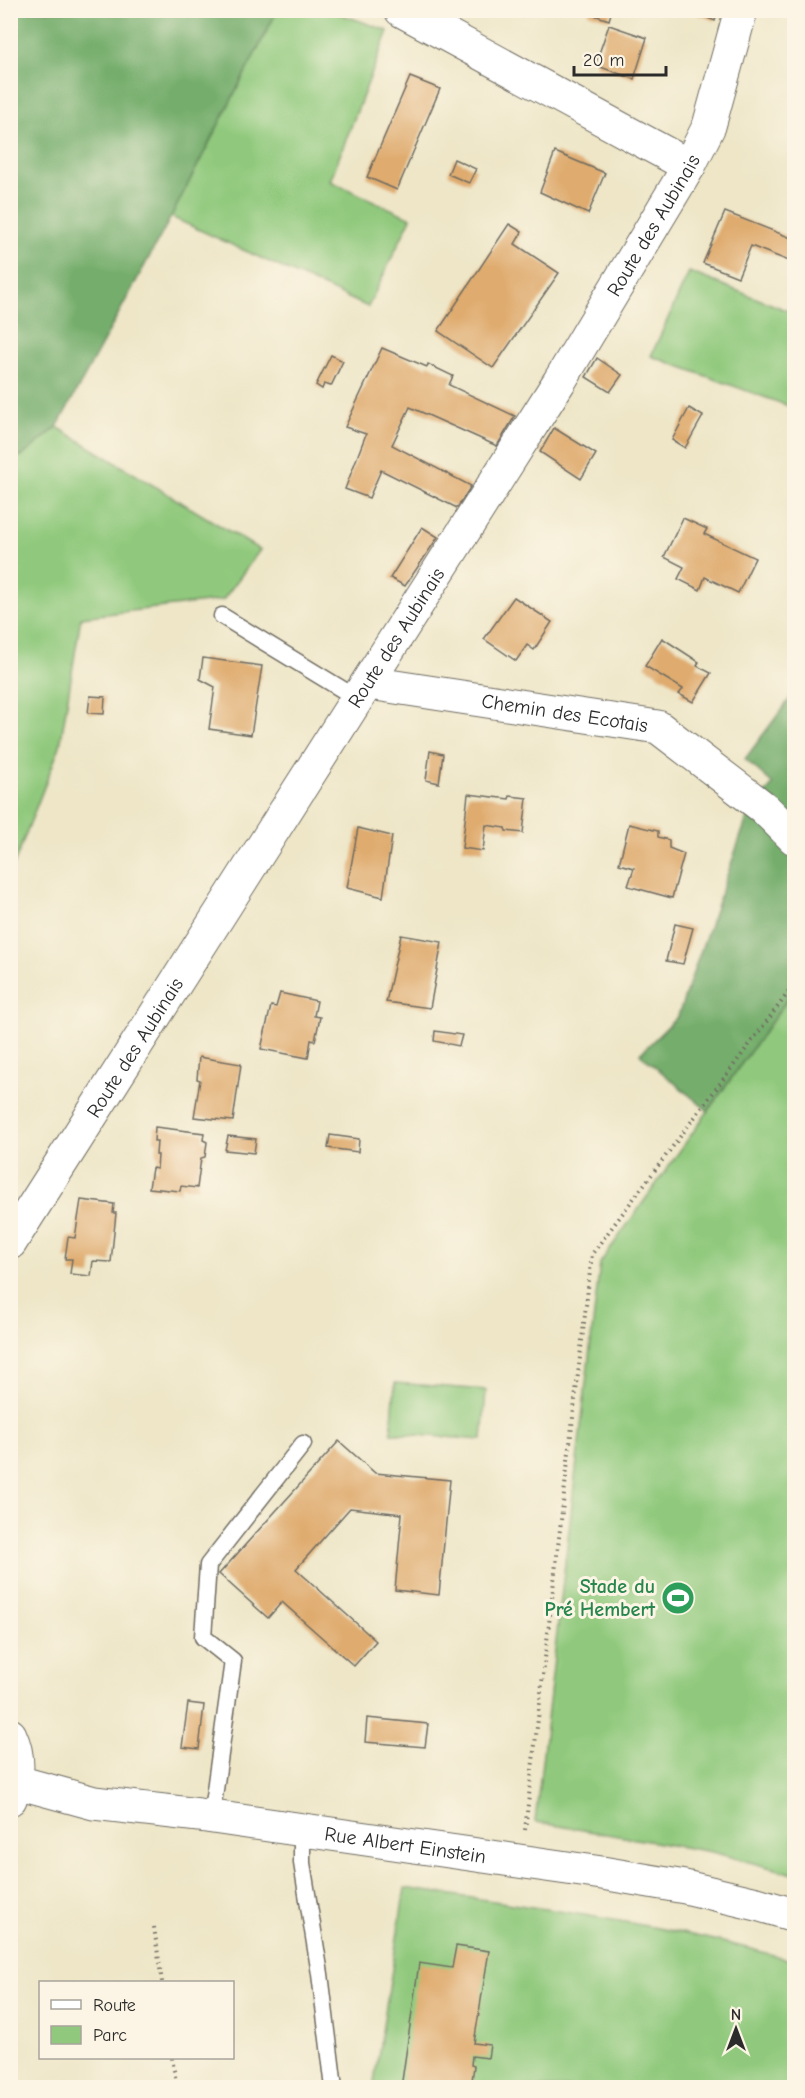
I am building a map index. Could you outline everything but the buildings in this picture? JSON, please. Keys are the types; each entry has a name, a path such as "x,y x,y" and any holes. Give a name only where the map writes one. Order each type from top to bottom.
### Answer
{"street":[{"path":"401,10 689,166"},
{"name":"Route des Aubinais","path":"10,1243 559,382 689,166 709,126 741,10"},
{"name":"Chemin des Ecotais","path":"364,691 533,706 657,727 764,808 795,838"},
{"path":"10,1735 15,1746 18,1767 14,1791"},
{"name":"Rue Albert Einstein","path":"14,1791 210,1816 623,1876 685,1887 795,1915"}],"lane":[{"path":"222,616 364,691"},
{"path":"210,1816 233,1661 203,1637 208,1565 303,1444"},
{"path":"303,1829 303,1863 334,2088"}],"path":[{"path":"524,1839 592,1254 795,985"},
{"path":"154,1927 162,1981"},
{"path":"172,2059 177,2088"}],"green space":[{"path":"10,11 277,11 171,217 57,427 22,456 11,457"},
{"path":"277,11 332,11 388,31 330,181 411,218 368,307 171,217"},
{"path":"689,272 794,313 794,408 651,356"},
{"path":"57,427 260,550 223,600 81,617 60,746 11,872 11,457 22,456"},
{"path":"794,693 794,990 708,1111 640,1054 678,1016 748,815 773,784 745,759"},
{"name":"Stade du Pré Hembert","path":"794,990 794,1874 712,1852 535,1822 600,1263"},
{"path":"395,1383 486,1390 482,1440 391,1433"},
{"path":"405,1888 649,1926 794,1961 794,2087 373,2088"}],"place":[{"name":"Stade du Pré Hembert","path":"678,1598"}]}
